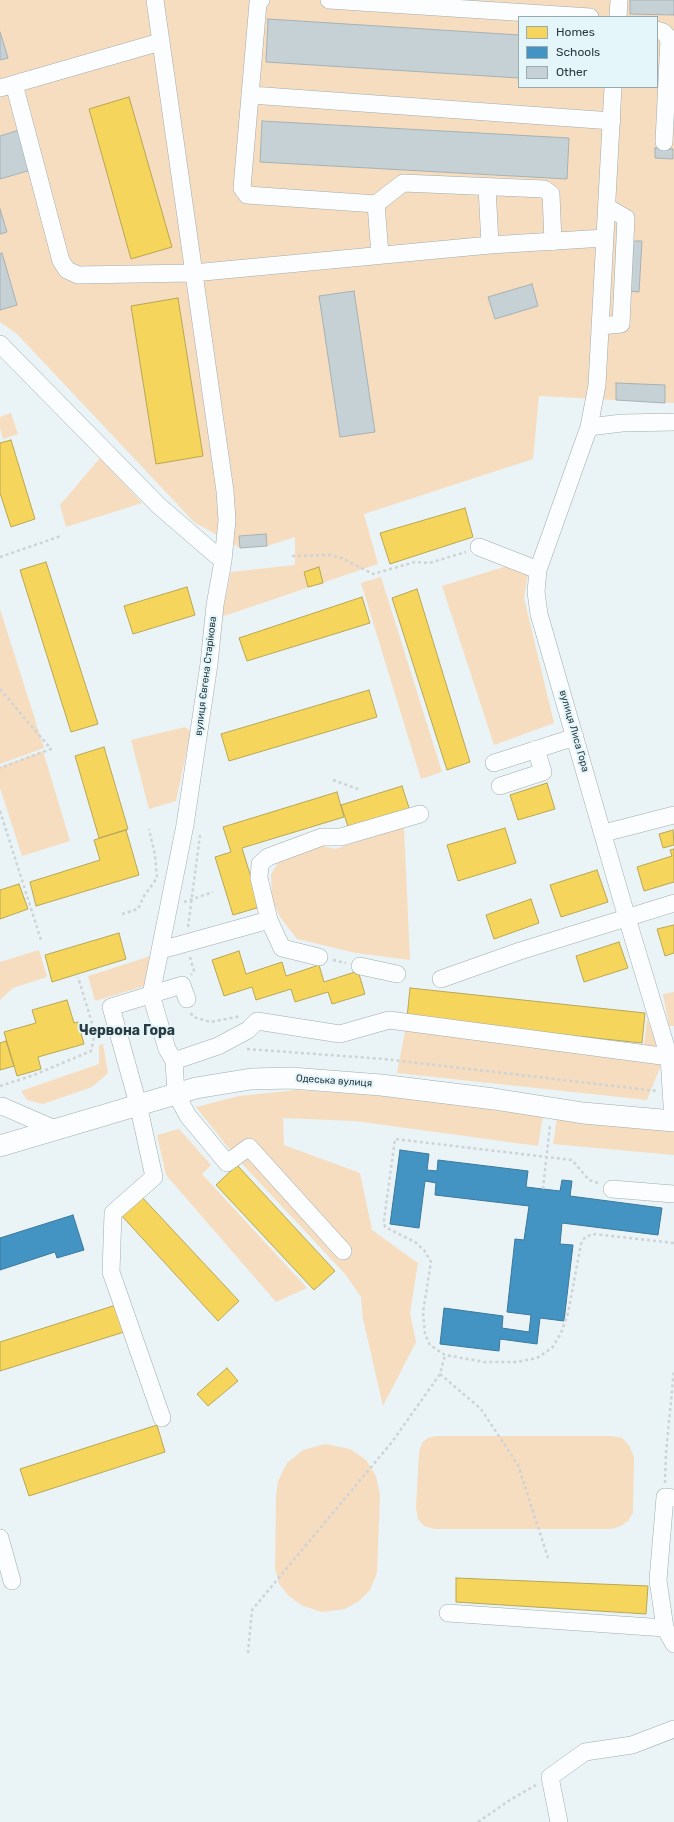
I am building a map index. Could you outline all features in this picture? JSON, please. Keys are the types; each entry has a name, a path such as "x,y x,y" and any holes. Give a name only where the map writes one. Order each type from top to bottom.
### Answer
{"main road":[{"name":"Одеська вулиця","path":"0,1146 138,1104 207,1086 251,1079 291,1078 380,1085 494,1099 583,1113 673,1121"}],"street":[{"name":"вулиця Євгена Старікова","path":"155,0 225,491 227,520 223,561 215,605 200,728 185,825 151,995 167,1049 174,1061 176,1094"},
{"path":"261,0 258,2 242,188 247,195 376,204 403,183 544,189 551,194 553,242"},
{"path":"336,0 416,2 578,16"},
{"path":"618,16 619,0"},
{"path":"658,30 663,32 670,38 664,142"},
{"path":"160,42 7,86 61,261 67,270 78,275 193,273 490,245 605,238"},
{"name":"вулиця Лиса Гора","path":"614,88 597,385 589,427 538,570 536,592 539,614 669,1057 673,1093 673,1121"},
{"path":"251,95 612,121"},
{"path":"488,187 490,245"},
{"path":"376,204 380,255"},
{"path":"600,326 621,324 626,218 607,207"},
{"path":"0,344 159,506 223,561"},
{"path":"589,427 622,423 674,422"},
{"path":"479,548 538,570"},
{"path":"494,763 575,737"},
{"path":"500,786 543,772 536,749"},
{"path":"319,957 282,948 269,920 259,878 260,864 268,857 322,837 341,837 420,814"},
{"path":"604,833 674,815"},
{"path":"441,979 520,951 674,903"},
{"path":"161,950 269,920"},
{"path":"360,966 397,974"},
{"path":"162,1418 111,1272 113,1213 154,1177 138,1104 111,1008 151,995 185,992"},
{"path":"174,1061 218,1046 248,1030 257,1021 340,1034 389,1020 669,1057"},
{"path":"176,1094 188,1116 227,1163 249,1147 343,1251"},
{"path":"0,1107 2,1106 55,1130"},
{"path":"612,1188 674,1194"},
{"path":"670,1497 658,1580 665,1628 674,1644"},
{"path":"0,1538 12,1581"},
{"path":"448,1613 665,1628"},
{"path":"559,1822 550,1777 585,1752 632,1745 674,1729"}],"path":[{"path":"0,556 61,536"},
{"path":"292,556 329,555 342,558 373,574 415,562 429,563 479,548"},
{"path":"0,689 51,749 0,768"},
{"path":"334,780 358,789"},
{"path":"0,811 41,940"},
{"path":"122,914 138,909 144,896 157,878 155,856 149,829"},
{"path":"200,834 186,943 194,972 185,992 193,1017 211,1022 240,1016 257,1021"},
{"path":"170,906 213,892"},
{"path":"319,957 360,966"},
{"path":"0,1086 34,1075 91,1051 95,1033 78,977"},
{"path":"218,1046 384,1059 673,1093"},
{"path":"543,1189 552,1108"},
{"path":"612,1188 589,1180 572,1160 394,1138 385,1227 415,1242 424,1250 431,1262 423,1312 425,1334 430,1345 445,1355 484,1362 517,1362 537,1358 552,1348 561,1333 568,1313 582,1244 585,1237 593,1234 674,1243"},
{"path":"248,1653 252,1610 392,1442 440,1374 445,1355"},
{"path":"670,1497 666,1453 674,1370"},
{"path":"440,1374 481,1409 518,1465 548,1558"},
{"path":"478,1822 510,1800 550,1777"}],"shaded area":[{"path":"0,0 674,0 674,403 539,396 533,459 364,514 378,564 221,617 231,572 295,565 295,537 267,546 240,548 194,522 17,334 0,322"},
{"path":"11,413 18,434 3,439 0,428 0,417"},
{"path":"100,458 142,503 66,527 60,505"},
{"path":"507,566 528,574 524,598 554,723 494,745 442,586"},
{"path":"381,577 442,772 421,779 361,583"},
{"path":"0,609 44,748 0,764"},
{"path":"185,727 191,731 176,801 149,809 131,740"},
{"path":"43,751 70,841 22,856 0,788 0,767"},
{"path":"404,827 410,960 356,953 297,939 280,917 272,899 271,874 281,858 315,844 335,849"},
{"path":"39,950 47,977 13,988 0,1000 0,962"},
{"path":"151,956 148,985 95,1001 88,976"},
{"path":"674,992 674,1026 669,1026 663,994"},
{"path":"647,1018 663,1060 647,1100 397,1073 407,1021 644,1045"},
{"path":"103,1044 108,1073 92,1087 43,1104 27,1100 21,1091 99,1064 99,1045"},
{"path":"297,1090 405,1097 543,1115 538,1146 355,1121 283,1118 284,1145 360,1173 372,1230 418,1263 410,1313 416,1342 383,1406 363,1319 361,1297 345,1274 234,1155 196,1107 239,1096"},
{"path":"557,1117 674,1131 674,1155 553,1144"},
{"path":"179,1129 211,1165 202,1174 307,1288 276,1302 166,1175 157,1135"},
{"path":"436,1436 611,1436 622,1438 629,1445 634,1457 633,1513 628,1521 621,1526 611,1529 434,1529 424,1526 418,1519 416,1508 419,1453 422,1443 428,1438"},
{"path":"325,1444 350,1449 366,1460 376,1476 380,1495 377,1573 370,1590 359,1601 345,1609 322,1612 303,1606 289,1596 279,1584 275,1568 276,1497 278,1481 287,1463 303,1450"}],"building: Homes":[{"path":"129,97 172,247 131,259 89,109"},
{"path":"178,298 203,456 156,464 131,306"},
{"path":"11,440 35,519 11,527 0,493 0,443"},
{"path":"465,508 473,537 390,564 380,533"},
{"path":"46,562 98,724 71,732 20,570"},
{"path":"319,567 323,583 308,587 304,572"},
{"path":"187,587 195,615 133,634 124,606"},
{"path":"417,589 470,762 447,770 392,598"},
{"path":"362,597 370,623 247,661 239,638"},
{"path":"369,690 377,717 229,761 221,734"},
{"path":"104,747 128,829 99,838 75,756"},
{"path":"547,783 555,809 518,820 510,795"},
{"path":"402,786 410,811 349,830 341,805"},
{"path":"337,792 344,817 242,848 260,907 233,915 215,857 231,852 223,827"},
{"path":"505,828 516,863 458,881 447,845"},
{"path":"126,830 139,875 36,906 30,882 100,860 94,840"},
{"path":"673,830 674,845 663,848 659,834"},
{"path":"674,849 674,882 644,891 637,867 672,856 670,850"},
{"path":"597,870 608,902 561,917 550,885"},
{"path":"19,884 28,909 0,919 0,890"},
{"path":"531,899 539,923 494,939 486,915"},
{"path":"674,925 674,953 665,956 657,929"},
{"path":"119,933 126,959 52,982 45,955"},
{"path":"619,942 628,968 584,982 576,956"},
{"path":"239,951 246,974 282,962 286,976 319,965 324,982 358,971 365,994 332,1004 328,992 295,1002 291,989 256,1000 252,987 224,996 212,960"},
{"path":"410,988 645,1013 642,1043 407,1018"},
{"path":"67,1000 74,1023 78,1022 84,1044 38,1057 41,1069 17,1076 4,1032 36,1023 32,1010"},
{"path":"6,1041 14,1066 0,1070 0,1043"},
{"path":"237,1165 335,1271 314,1290 216,1185"},
{"path":"141,1196 239,1301 218,1321 121,1215"},
{"path":"116,1305 124,1332 0,1371 0,1342"},
{"path":"227,1368 238,1381 208,1406 197,1394"},
{"path":"157,1425 165,1452 29,1496 20,1469"},
{"path":"456,1578 648,1586 646,1614 456,1602"}],"building: Schools":[{"path":"400,1150 429,1154 427,1170 437,1171 438,1160 528,1171 526,1187 560,1191 562,1180 572,1181 570,1196 662,1208 658,1235 562,1223 560,1244 573,1245 564,1321 540,1318 537,1344 500,1339 499,1351 440,1344 444,1308 503,1316 502,1328 529,1332 531,1315 507,1312 515,1239 524,1240 529,1206 435,1195 436,1183 425,1181 419,1228 390,1224"},
{"path":"73,1215 84,1250 57,1258 55,1252 0,1270 0,1238"}],"building: Other":[{"path":"630,0 674,0 674,15 630,14"},
{"path":"268,19 518,35 518,78 266,62"},
{"path":"0,32 8,58 0,60"},
{"path":"262,121 569,138 567,179 260,162"},
{"path":"19,130 31,170 0,179 0,136"},
{"path":"655,148 673,149 673,159 655,158"},
{"path":"0,209 7,232 0,234"},
{"path":"630,241 642,241 639,292 627,291"},
{"path":"2,253 17,305 0,310 0,254"},
{"path":"532,284 538,306 495,319 488,297"},
{"path":"354,291 375,432 340,437 319,296"},
{"path":"616,383 665,385 665,403 616,400"},
{"path":"266,534 267,546 240,548 239,536"}],"district":[{"name":"Червона Гора","path":"127,1031"}]}
